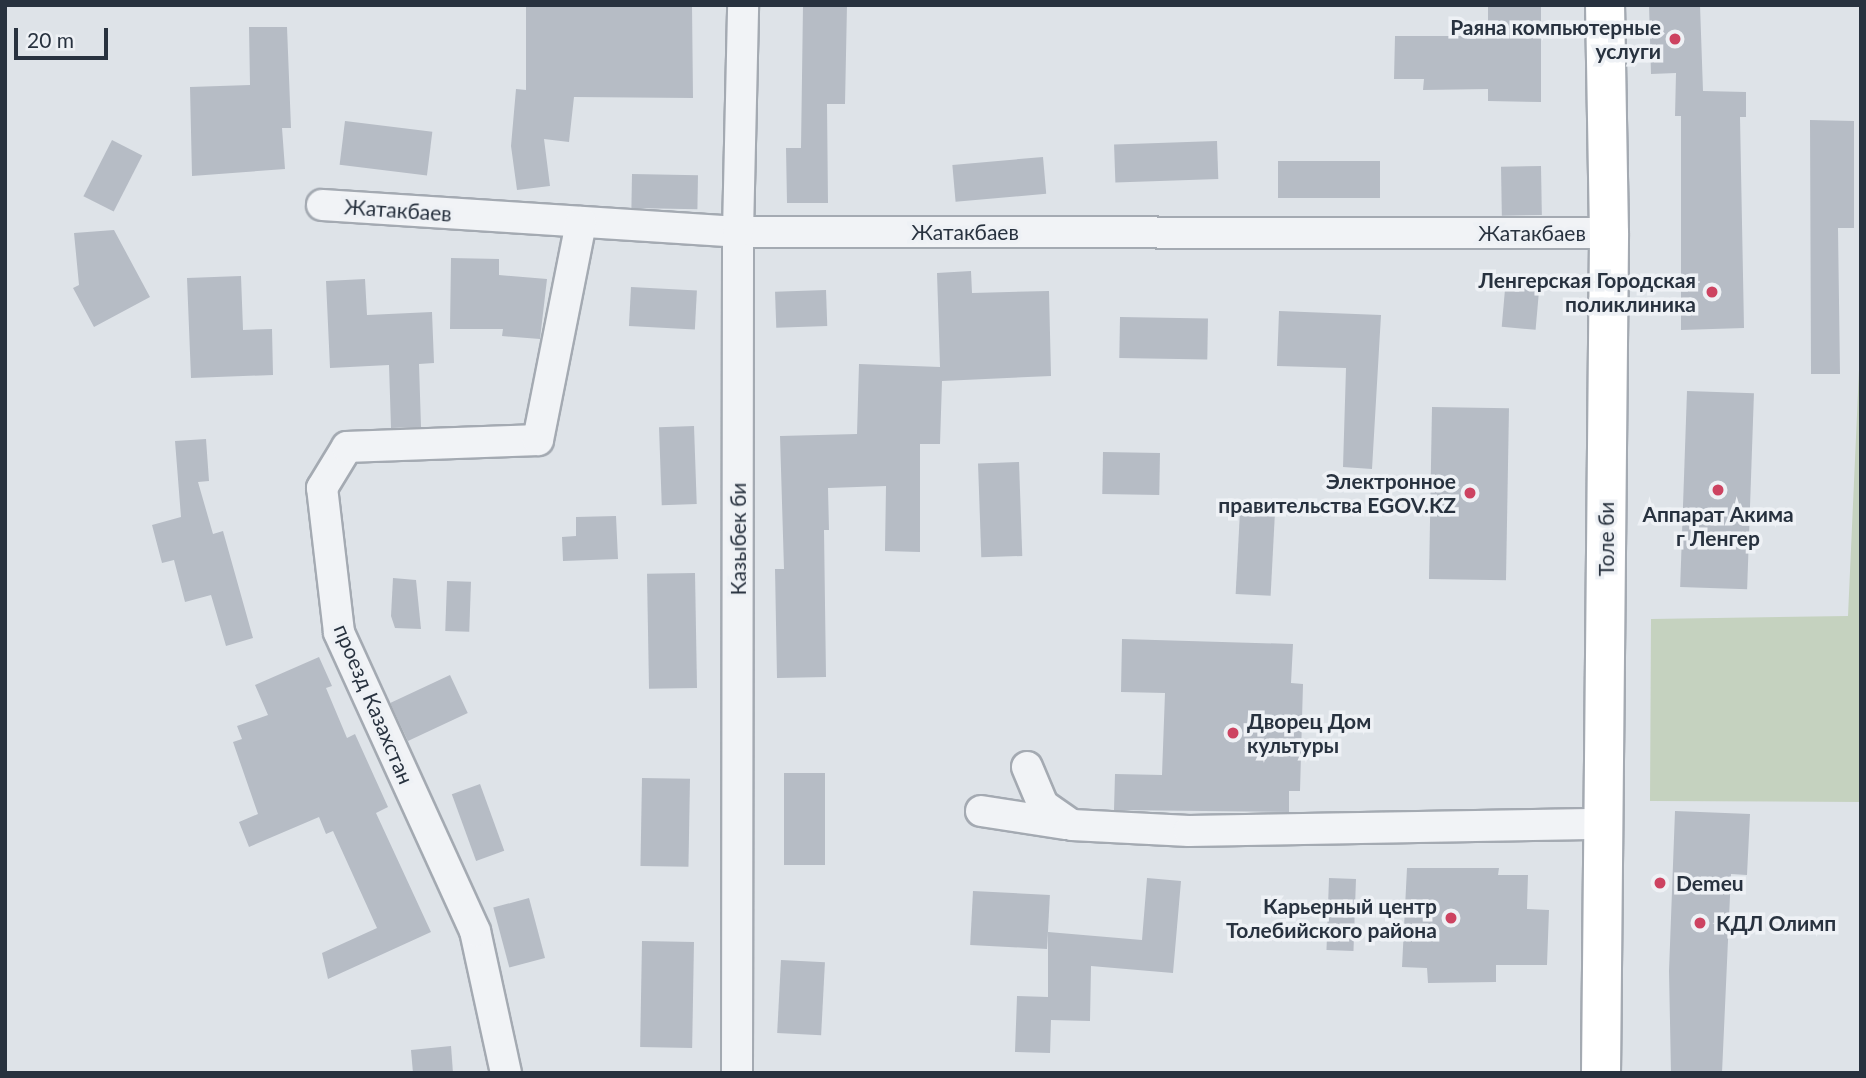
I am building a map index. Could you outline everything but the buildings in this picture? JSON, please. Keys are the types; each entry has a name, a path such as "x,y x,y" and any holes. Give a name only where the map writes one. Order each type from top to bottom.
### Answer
{"main road":[{"name":"Толе би","path":"1601,1073 1609,233 1605,5"}],"street":[{"name":"Казыбек би","path":"737,1073 738,232 743,5"},
{"name":"Жатакбаев","path":"321,205 738,232 1609,233"},
{"name":"проезд Казахстан","path":"506,1073 475,930 339,632 321,488 347,447 538,440 581,222"},
{"path":"1027,767 1043,805 1072,825"},
{"path":"981,811 1072,825 1189,831 1604,824"}],"green space":[{"path":"1861,325 1861,802 1650,801 1651,619 1848,616"}],"place":[{"name":"Раяна компьютерные услуги","path":"1675,39"},
{"name":"Ленгерская Городская поликлиника","path":"1712,292"},
{"name":"Аппарат Акима г Ленгер","path":"1718,490"},
{"name":"Электронное правительства EGOV.KZ","path":"1470,493"},
{"name":"Дворец Дом культуры","path":"1233,733"},
{"name":"Demeu","path":"1660,883"},
{"name":"Карьерный центр Толебийского района","path":"1451,918"},
{"name":"КДЛ Олимп","path":"1700,923"}]}
